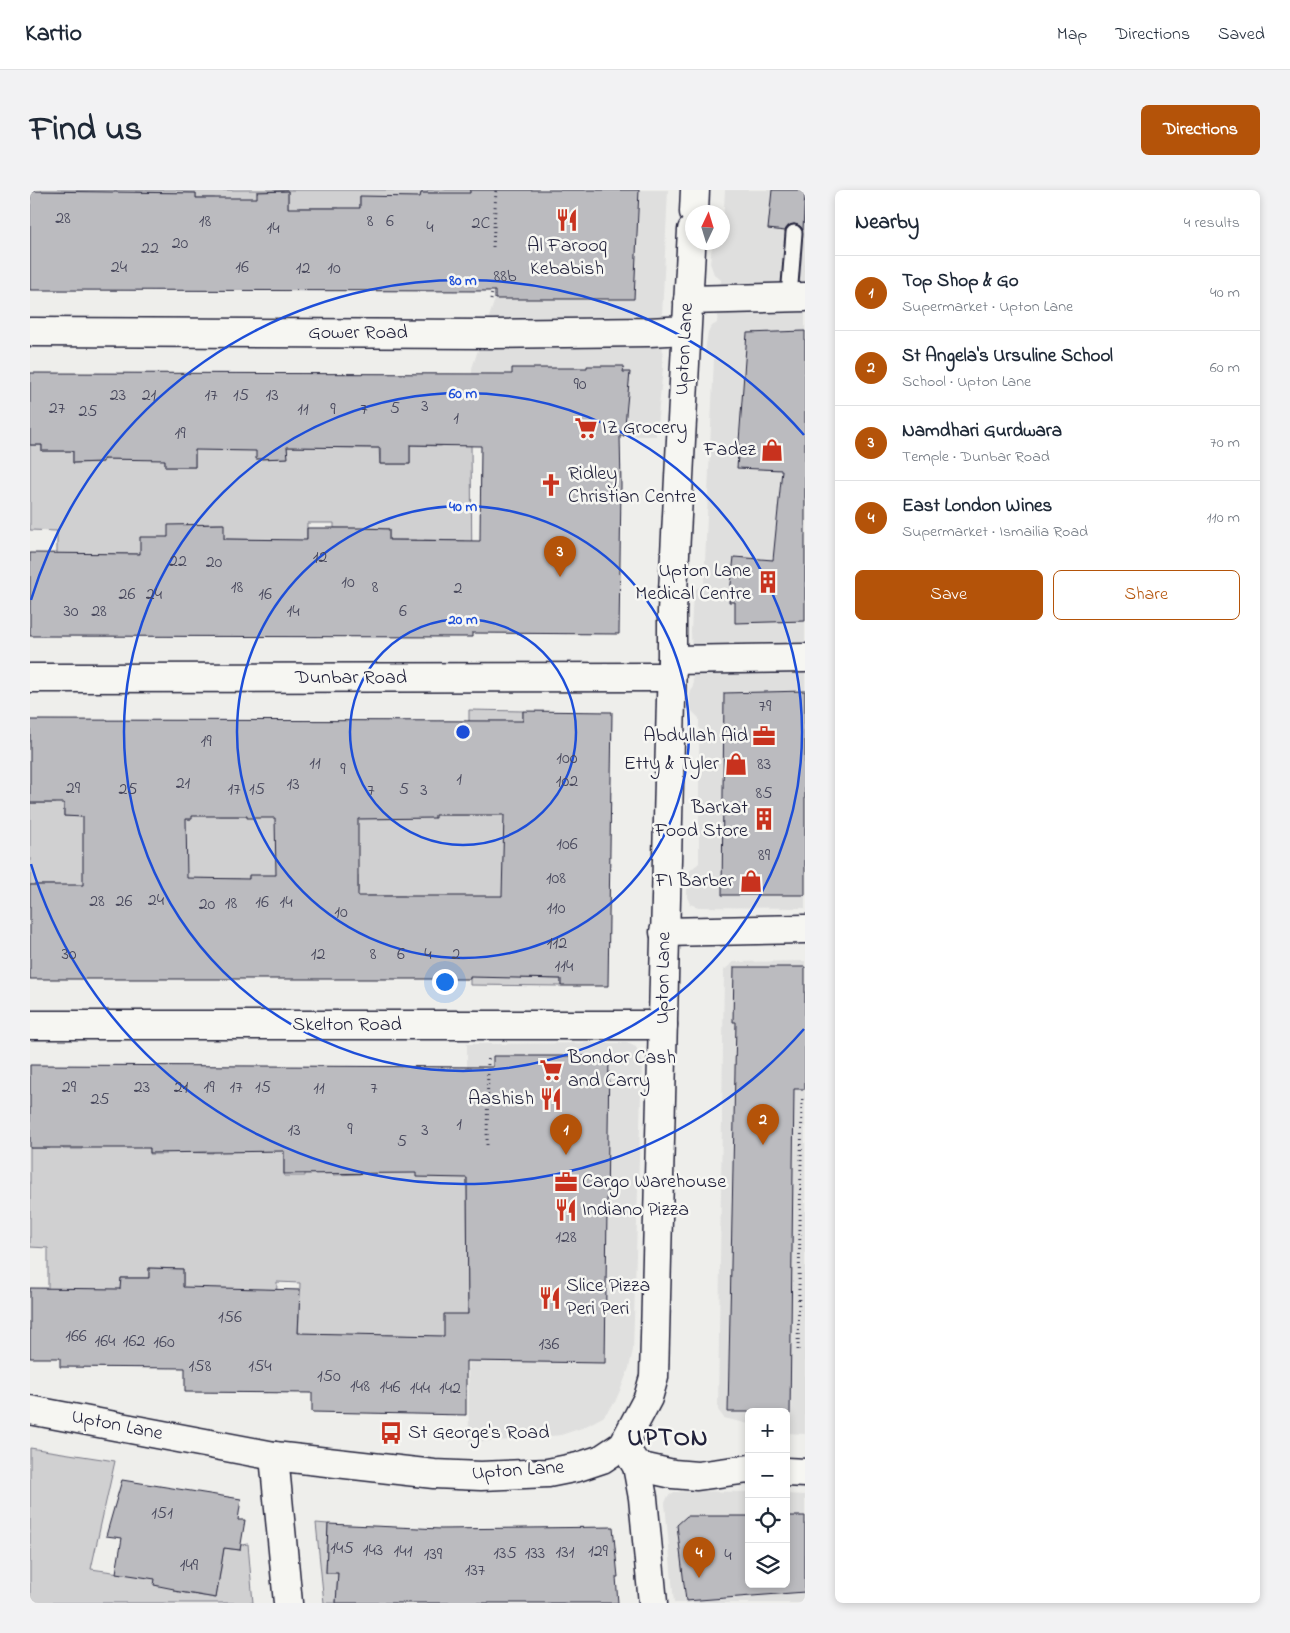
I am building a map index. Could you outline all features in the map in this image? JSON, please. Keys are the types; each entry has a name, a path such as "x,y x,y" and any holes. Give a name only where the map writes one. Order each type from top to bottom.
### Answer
{"street":[{"path":"694,205 695,190"},
{"name":"Upton Lane","path":"30,1410 274,1456 434,1474 481,1476 548,1473 578,1467 602,1459 630,1455 654,1377 672,610 691,250"},
{"path":"688,300 797,297"},
{"name":"Gower Road","path":"30,332 490,334 686,330"},
{"name":"Dunbar Road","path":"30,678 672,668 805,658"},
{"path":"664,932 805,929"},
{"name":"Skelton Road","path":"30,1025 663,1025"},
{"path":"630,1455 673,1474 697,1476 745,1470"},
{"path":"630,1455 643,1498 653,1603"},
{"path":"274,1456 288,1603"},
{"path":"790,1472 805,1473"}],"lane":[{"path":"794,232 797,297"}],"path":[{"path":"493,247 496,190"},
{"path":"487,1145 488,1056"},
{"path":"798,1350 802,1098 805,1098"}],"shaded area":[{"path":"42,190 470,190 470,248 440,208 440,193 421,193 420,247 360,196 360,247 339,208 299,208 288,247 288,191 258,192 257,210 214,198 196,198 196,193 135,192 134,208 42,246"},
{"path":"493,190 668,190 662,316 663,368 656,436 472,436 472,368 495,299 497,203"},
{"path":"725,190 805,190 805,331 747,333 742,407 805,408 805,908 698,907 690,904 687,897 687,873 699,863 699,718 690,709 690,694 693,686 691,631 693,591 704,584 714,358 705,351 708,332 717,323 721,280 714,274 710,263 712,250 730,250 730,205 724,205"},
{"path":"195,418 256,419 257,459 287,458 287,447 379,448 380,464 410,464 410,445 440,446 471,440 472,588 464,588 464,541 424,540 424,588 417,588 417,540 389,540 389,529 334,528 334,523 307,523 306,587 279,553 279,540 224,539 223,524 204,524 204,587 168,537 140,554 57,554 57,531 30,530 30,445 42,445 42,451 73,451 73,463 103,462 103,459 133,459 165,449 165,467 195,467"},
{"path":"469,710 523,711 520,978 561,979 561,986 470,985 470,931 406,931 405,896 367,896 367,930 350,892 358,892 358,875 249,876 249,930 240,879 194,879 83,931 55,885 30,885 30,803 55,803 55,762 64,762 64,816 191,819 192,805 220,816 247,816 266,763 358,819 434,764 440,815 469,815"},
{"path":"805,961 805,1434 790,1433 790,1408 745,1408 745,1423 724,1418 718,1410 724,970 734,962"},
{"path":"627,1043 636,1047 642,1062 633,1350 622,1386 615,1402 603,1417 582,1428 561,1435 469,1442 467,1044"},
{"path":"50,1110 63,1110 63,1149 82,1149 82,1135 150,1148 150,1154 166,1154 167,1111 173,1152 213,1153 213,1145 284,1111 284,1176 305,1176 305,1150 333,1148 333,1175 360,1174 360,1151 467,1168 468,1315 444,1364 429,1336 386,1335 386,1362 309,1393 298,1342 300,1283 277,1282 276,1314 183,1293 183,1269 149,1268 149,1278 121,1278 120,1317 57,1358 57,1308 48,1307 48,1248 30,1247 30,1148 50,1148"},
{"path":"30,1448 115,1461 91,1569 156,1578 155,1585 159,1586 163,1558 182,1540 174,1591 216,1598 224,1548 240,1550 241,1545 248,1544 253,1603 30,1603"},
{"path":"674,1492 745,1492 745,1588 790,1588 790,1494 805,1495 805,1603 674,1603 665,1503 668,1496"},
{"path":"316,1523 328,1524 326,1572 338,1573 336,1603 324,1603"}],"building":[{"path":"470,190 639,190 634,299 495,299 495,291 30,290 30,191 196,193 196,198 257,198 257,192 288,191 288,208 360,208 360,196 420,197 421,193 470,193"},
{"path":"772,190 805,190 803,230 800,226 794,224 790,225 785,231 768,229"},
{"path":"805,331 805,621 735,623 735,602 729,602 734,557 773,560 782,470 737,468 747,333"},
{"path":"587,366 624,366 623,372 630,372 624,436 620,436 619,634 472,633 472,637 30,636 30,553 140,554 140,537 168,537 168,525 224,524 224,539 307,540 307,528 362,528 389,529 389,540 480,541 481,446 410,445 410,464 380,464 380,448 287,447 288,458 256,459 256,451 195,450 195,467 165,467 165,460 103,459 103,462 73,463 73,451 42,451 42,445 30,445 30,373 512,374 512,368 587,368"},
{"path":"805,691 805,895 722,895 724,693"},
{"path":"523,711 612,712 608,986 561,986 561,979 470,977 470,979 30,979 30,885 83,885 83,817 64,816 64,803 30,803 30,720 523,721","holes":["435,815 504,815 502,896 358,896 358,819 435,818","192,816 275,818 276,875 249,875 249,879 187,878 186,819 192,819"]},
{"path":"734,967 805,967 805,1089 794,1089 790,1414 790,1408 745,1408 745,1412 728,1412 736,1022 733,1022"},
{"path":"493,1056 609,1056 605,1363 466,1361 466,1415 312,1412 312,1393 185,1392 185,1368 60,1367 60,1358 30,1358 30,1288 120,1289 121,1278 149,1278 149,1268 183,1269 183,1287 300,1290 298,1333 444,1336 444,1314 468,1314 467,1178 416,1177 416,1173 284,1174 284,1151 150,1153 150,1148 30,1148 30,1065 493,1067"},
{"path":"122,1480 241,1499 238,1520 245,1520 240,1550 224,1548 216,1598 174,1591 174,1589 154,1585 155,1579 116,1573 122,1538 106,1536"},
{"path":"687,1516 745,1516 745,1588 790,1588 790,1516 805,1516 805,1592 686,1601 677,1525"},
{"path":"328,1524 441,1529 613,1527 618,1577 616,1577 618,1603 336,1603 338,1573 326,1573"}],"place":[{"name":"Al Farooq Kebabish","path":"567,220"},
{"name":"IZ Grocery","path":"586,428"},
{"name":"Fadez","path":"772,450"},
{"name":"Ridley Christian Centre","path":"551,485"},
{"name":"Namdhari Gurdwara","path":"560,577"},
{"name":"Upton Lane Medical Centre","path":"768,582"},
{"name":"Abdullah Aid","path":"764,736"},
{"name":"Etty & Tyler","path":"736,764"},
{"name":"Barkat Food Store","path":"764,819"},
{"name":"FI Barber","path":"751,881"},
{"name":"Bondor Cash and Carry","path":"551,1070"},
{"name":"Aashish","path":"551,1099"},
{"name":"St Angela's Ursuline School","path":"763,1145"},
{"name":"Top Shop & Go","path":"566,1155"},
{"name":"Cargo Warehouse","path":"566,1182"},
{"name":"Indiano Pizza","path":"566,1210"},
{"name":"Slice Pizza Peri Peri","path":"550,1298"},
{"name":"St George's Road","path":"391,1433"},
{"name":"East London Wines","path":"699,1578"}],"district":[{"name":"UPTON","path":"668,1439"}]}
